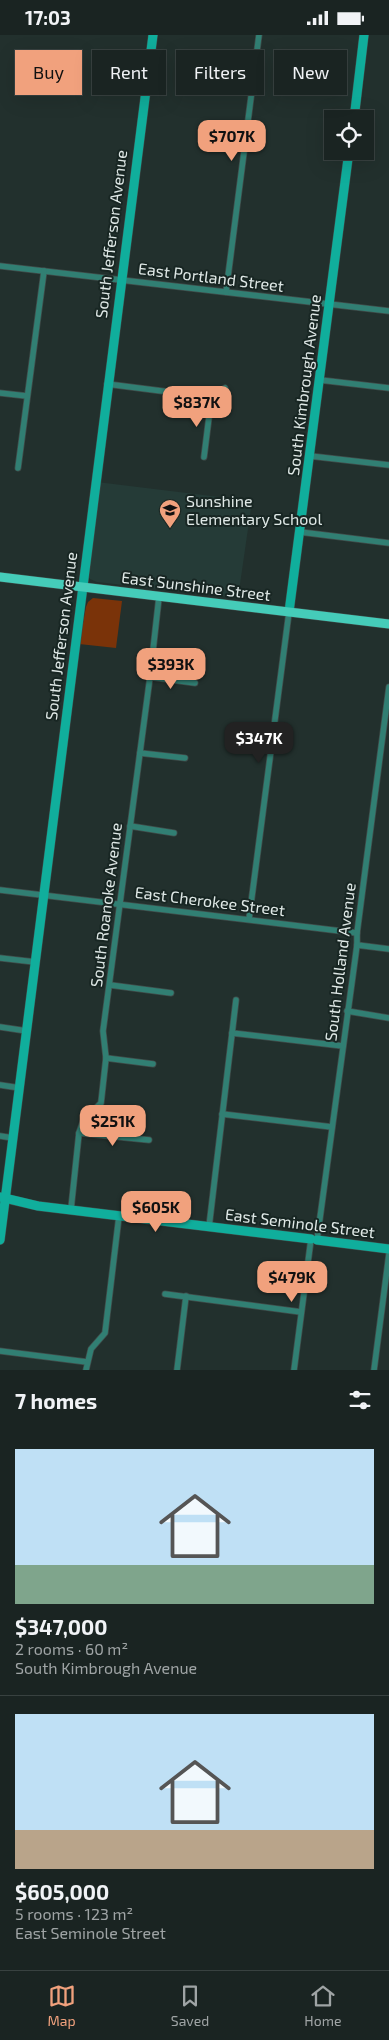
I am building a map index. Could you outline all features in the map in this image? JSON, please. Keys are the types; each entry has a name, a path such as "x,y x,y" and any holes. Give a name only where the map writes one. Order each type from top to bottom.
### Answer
{"main road":[{"name":"South Jefferson Avenue","path":"0,1240 3,1198 20,1087 69,701 81,587 153,35"},
{"path":"355,110 364,35"},
{"name":"South Kimbrough Avenue","path":"289,612 349,160"},
{"name":"East Sunshine Street","path":"0,577 389,624"},
{"name":"East Seminole Street","path":"3,1198 38,1206 389,1249"}],"street":[{"path":"226,292 259,35"},
{"name":"East Portland Street","path":"0,266 389,311"},
{"path":"18,469 44,271"},
{"path":"320,381 389,388"},
{"path":"107,384 201,396 209,399"},
{"path":"209,399 225,388"},
{"path":"0,393 28,397"},
{"path":"204,457 210,409 209,399"},
{"path":"310,456 389,465"},
{"path":"300,532 389,543"},
{"name":"South Roanoke Avenue","path":"71,1209 79,1133 83,1121 101,1103 106,1058 103,1031 159,597"},
{"name":"South Kimbrough Avenue","path":"249,919 289,612"},
{"path":"150,677 195,683"},
{"name":"South Holland Avenue","path":"294,1370 332,1127 389,687"},
{"path":"140,753 185,759"},
{"path":"130,826 174,833"},
{"name":"East Cherokee Street","path":"0,890 357,933"},
{"path":"357,945 389,949"},
{"path":"0,958 35,962"},
{"path":"110,985 170,993"},
{"path":"209,1227 236,1000"},
{"path":"347,1011 389,1018"},
{"path":"0,1027 27,1031"},
{"path":"232,1033 343,1045"},
{"path":"106,1058 153,1064"},
{"path":"0,1085 20,1087"},
{"path":"222,1114 332,1127"},
{"path":"79,1133 149,1140"},
{"path":"0,1136 13,1138"},
{"path":"86,1370 91,1349 105,1333 119,1216"},
{"path":"374,1370 389,1254"},
{"path":"165,1294 302,1312"},
{"path":"177,1370 186,1296"},
{"path":"0,1351 87,1361"}],"shaded area":[{"name":"Sunshine Elementary School","path":"97,482 252,501 238,598 97,582 90,579 87,576"},
{"path":"93,598 122,601 116,648 79,644 86,607"}],"place":[{"name":"Sunshine Elementary School","path":"170,529"}]}
